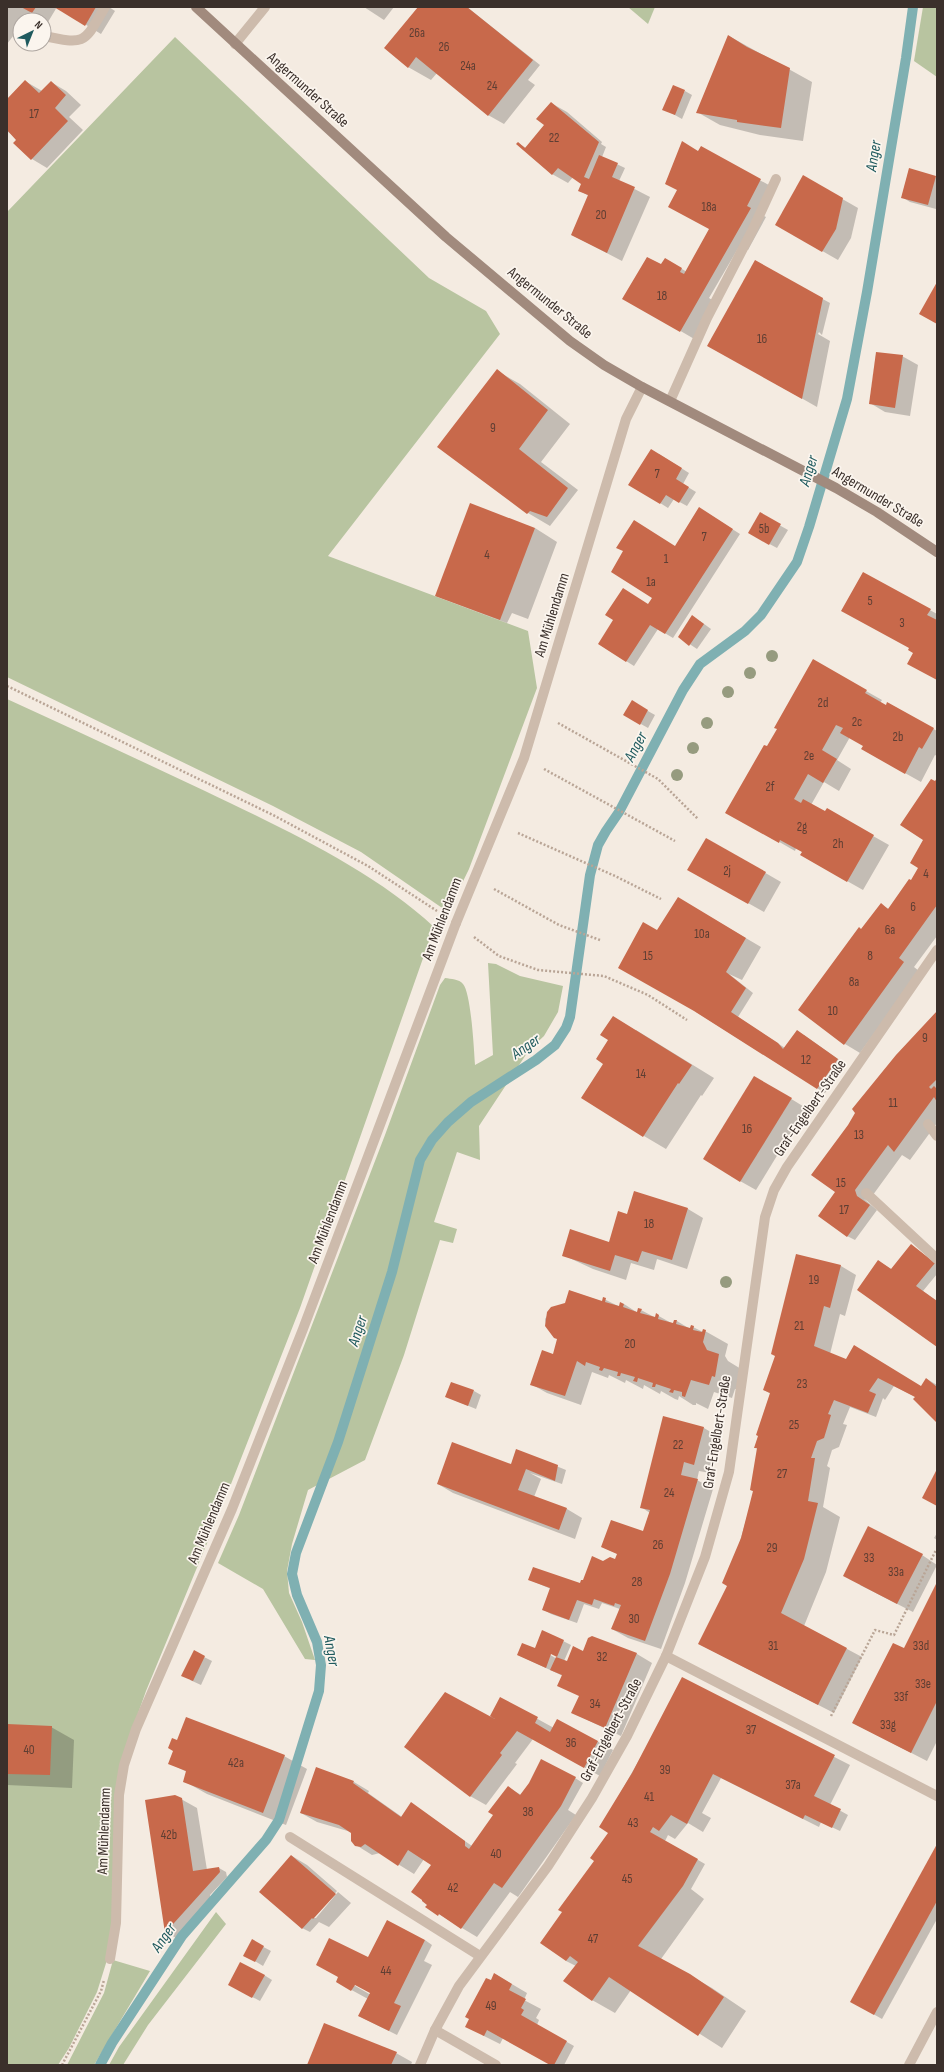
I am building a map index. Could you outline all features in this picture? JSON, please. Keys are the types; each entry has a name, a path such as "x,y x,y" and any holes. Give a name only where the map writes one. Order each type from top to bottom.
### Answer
{"main road":[{"name":"Angermunder Straße","path":"196,7 446,237 570,341 604,365 642,387 877,512 937,552"}],"street":[{"path":"52,38 71,42 82,39 92,30 106,7"},
{"path":"235,44 265,7"},
{"path":"670,401 707,318 753,229 776,179"},
{"name":"Am Mühlendamm","path":"110,1959 116,1923 119,1795 124,1765 136,1730 232,1509 300,1336 456,924 524,758 626,419 642,387"},
{"name":"Graf-Engelbert-Straße","path":"420,2065 435,2030 459,1986 548,1866 592,1798 627,1736 666,1656 705,1557 729,1472 758,1254 765,1216 774,1190 787,1167 937,950"},
{"path":"928,1124 937,1136"},
{"path":"866,1193 937,1259"},
{"path":"666,1656 937,1796"},
{"path":"290,1837 480,1956"},
{"path":"909,2065 937,2012"},
{"path":"435,2030 496,2065"}],"path":[{"path":"7,686 273,815 368,866 456,924 499,956 538,970 604,976 648,995 687,1020"},
{"path":"538,712 658,779 698,819"},
{"path":"524,758 638,819 675,841"},
{"path":"497,824 574,857 661,899"},
{"path":"474,878 559,925 600,940"},
{"path":"821,1736 875,1630 894,1635 936,1550"},
{"path":"62,2065 101,1991 110,1959"}],"green space":[{"path":"628,7 655,7 648,24"},
{"path":"923,7 937,7 937,77 914,61"},
{"path":"175,37 429,278 486,311 500,334 328,556 528,631 537,688 469,869 448,912 361,852 273,806 7,677 7,212"},
{"path":"7,699 264,819 325,851 355,868 383,887 410,906 434,927 300,1308 222,1507 146,1691 121,1762 112,1924 107,1960 97,1992 69,2048 58,2065 7,2065"},
{"path":"488,963 496,964 520,976 563,986 558,1012 544,1036 529,1050 479,1126 480,1160 457,1152 434,1222 457,1229 453,1243 440,1240 404,1355 365,1460 308,1490 292,1544 287,1571 289,1593 302,1622 315,1660 305,1659 263,1589 218,1563 239,1515 385,1135 440,985 445,978 459,981 466,989 472,1022 475,1065 493,1055"},
{"path":"216,1912 226,1924 148,2025 123,2065 109,2065 119,2047"},
{"path":"113,1960 150,1971 94,2065 67,2065 104,1993"}],"building":[{"path":"21,7 36,7 33,12"},
{"path":"54,7 96,7 85,26"},
{"path":"418,7 467,7 533,60 488,116 416,57 408,68 384,48"},
{"path":"728,35 747,47 790,68 781,128 737,122 737,120 696,113"},
{"path":"25,80 39,93 51,81 66,95 55,108 68,121 31,160 13,143 16,140 7,130 7,99"},
{"path":"673,85 685,90 675,115 662,110"},
{"path":"551,102 599,142 584,177 589,179 599,155 618,163 612,177 635,187 607,253 571,235 588,195 578,191 581,184 558,168 552,175 516,144 518,142 525,148 544,125 536,119"},
{"path":"682,141 698,151 701,146 761,179 747,206 751,208 680,332 622,299 647,257 661,264 665,258 682,268 680,272 684,274 709,229 668,207 677,190 665,184"},
{"path":"909,168 936,176 928,205 901,198"},
{"path":"803,175 843,198 836,229 822,252 775,225"},
{"path":"755,260 823,298 802,399 707,346"},
{"path":"937,282 937,324 919,314"},
{"path":"876,352 903,355 895,408 869,404"},
{"path":"497,369 548,410 519,449 568,488 547,517 530,511 527,514 437,447"},
{"path":"651,449 682,468 676,479 689,487 679,503 666,495 660,504 628,485"},
{"path":"470,503 535,528 500,620 435,596"},
{"path":"699,507 733,529 665,634 650,625 626,662 598,644 613,620 605,615 623,588 648,604 652,598 611,572 623,551 616,548 634,520 675,546"},
{"path":"760,512 781,524 769,545 748,533"},
{"path":"863,572 931,609 927,615 937,620 937,680 907,664 913,653 908,650 909,648 841,611"},
{"path":"692,615 704,624 689,646 678,637"},
{"path":"813,659 867,690 865,693 886,705 887,702 934,728 922,749 919,747 905,774 861,749 863,746 840,733 843,728 836,725 822,750 837,759 823,783 808,774 794,799 801,803 803,799 825,811 827,808 874,835 847,882 800,855 802,852 780,840 779,843 725,813 764,745 767,746 777,729 774,728"},
{"path":"632,700 648,710 640,725 623,715"},
{"path":"937,778 937,905 899,958 904,962 844,1045 798,1010 859,927 861,929 881,903 888,909 909,879 911,880 918,868 910,863 923,840 900,825 931,779 935,781"},
{"path":"706,838 766,872 748,904 687,870"},
{"path":"678,897 746,938 726,972 746,988 731,1012 778,1043 783,1049 797,1030 838,1059 817,1089 694,1011 618,968 643,922 657,930"},
{"path":"937,1011 937,1079 929,1087 931,1089 934,1086 937,1089 937,1102 934,1097 894,1152 888,1145 855,1190 857,1196 870,1205 847,1237 818,1216 835,1192 811,1175 848,1125 855,1113 852,1109 896,1055"},
{"path":"613,1016 692,1065 679,1084 678,1083 643,1137 581,1098 603,1064 596,1059 608,1040 600,1035"},
{"path":"754,1076 792,1098 740,1182 703,1159"},
{"path":"634,1191 688,1208 672,1260 642,1251 638,1262 615,1255 610,1271 562,1256 570,1229 609,1242 618,1211 627,1214"},
{"path":"911,1244 935,1263 916,1286 937,1301 937,1347 857,1290 878,1260 891,1269"},
{"path":"796,1254 841,1265 830,1308 824,1306 814,1346 846,1359 854,1345 921,1386 926,1378 937,1387 937,1423 913,1399 915,1397 878,1378 869,1391 876,1394 868,1413 834,1400 828,1414 831,1415 824,1438 817,1441 811,1458 815,1458 808,1501 818,1503 804,1559 781,1613 847,1648 818,1705 698,1644 727,1586 722,1583 741,1538 753,1491 750,1490 757,1448 754,1448 758,1436 756,1435 770,1393 763,1390 775,1356 771,1354"},
{"path":"569,1290 602,1301 603,1297 606,1298 605,1302 619,1306 620,1302 624,1304 623,1307 637,1312 638,1308 642,1309 640,1313 655,1317 656,1313 659,1315 658,1319 673,1323 674,1320 677,1320 676,1324 690,1328 691,1325 694,1326 693,1330 702,1332 703,1329 706,1330 703,1342 707,1350 719,1354 715,1377 712,1376 709,1385 691,1380 685,1397 682,1396 682,1392 674,1390 673,1393 669,1392 671,1389 656,1384 655,1387 652,1387 653,1383 638,1378 637,1382 633,1381 635,1377 621,1373 620,1376 617,1376 618,1372 604,1368 602,1371 599,1370 600,1367 586,1362 585,1366 577,1361 565,1396 530,1385 542,1350 553,1354 557,1339 554,1338 545,1326 547,1312 551,1307 565,1303"},
{"path":"451,1382 474,1390 468,1406 445,1397"},
{"path":"663,1416 704,1427 694,1465 684,1462 681,1475 698,1479 670,1574 645,1641 611,1629 621,1605 615,1603 614,1606 594,1599 592,1605 577,1600 569,1620 542,1610 550,1588 528,1580 533,1567 580,1583 581,1580 583,1580 592,1556 603,1561 610,1557 615,1559 617,1554 601,1547 611,1520 643,1531 650,1510 640,1508"},
{"path":"452,1442 511,1464 516,1449 558,1465 555,1481 526,1469 518,1490 567,1508 559,1530 437,1484"},
{"path":"937,1469 937,1506 922,1498"},
{"path":"868,1526 923,1554 897,1604 843,1576"},
{"path":"937,1582 937,1701 911,1753 852,1723 893,1643 904,1648"},
{"path":"542,1630 564,1640 557,1657 551,1654 546,1668 517,1655 522,1643 535,1648"},
{"path":"592,1636 637,1653 605,1728 571,1713 579,1696 557,1686 562,1675 550,1670 556,1657 567,1661 573,1646 583,1651 588,1638"},
{"path":"194,1650 205,1656 193,1681 181,1676"},
{"path":"682,1677 835,1755 814,1796 841,1809 832,1828 805,1815 803,1819 713,1774 687,1824 671,1815 659,1831 653,1827 650,1832 698,1859 683,1886 638,1946 690,1974 724,1997 698,2036 609,1977 592,2001 563,1981 578,1962 570,1956 566,1961 540,1943 562,1912 558,1910 594,1861 590,1858 608,1833 599,1827 632,1773"},
{"path":"445,1692 495,1719 490,1716 500,1697 538,1717 535,1723 550,1732 557,1719 598,1741 584,1768 517,1731 500,1753 502,1755 470,1797 404,1747"},
{"path":"186,1717 285,1755 263,1813 183,1782 186,1771 168,1764 173,1751 168,1748 172,1738 177,1740"},
{"path":"7,1724 52,1726 50,1775 7,1774"},
{"path":"541,1759 576,1777 561,1806 502,1888 494,1883 461,1929 439,1914 438,1916 425,1907 427,1905 411,1892 431,1865 408,1850 398,1866 365,1844 361,1847 355,1846 351,1841 351,1833 339,1825 300,1813 316,1767 354,1781 353,1783 401,1817 411,1802 465,1841 465,1846 469,1849 493,1815 488,1812 508,1786 520,1795 529,1783"},
{"path":"175,1795 182,1798 193,1871 219,1867 220,1872 165,1933 145,1800"},
{"path":"937,1844 937,1901 874,2015 850,2002"},
{"path":"291,1855 336,1894 302,1929 259,1892"},
{"path":"387,1920 425,1940 394,2003 401,2006 389,2031 358,2016 370,1993 355,1985 351,1991 336,1982 338,1977 316,1965 329,1938 368,1957"},
{"path":"252,1939 264,1946 255,1962 243,1956"},
{"path":"240,1962 265,1975 252,1998 228,1985"},
{"path":"494,1973 512,1984 509,1990 526,1999 521,2008 524,2010 521,2015 567,2041 554,2065 550,2065 487,2030 484,2036 465,2027 469,2019 465,2017 486,1978 491,1980"},
{"path":"324,2023 397,2052 391,2065 307,2065"}],"waterway":[{"name":"Anger","path":"100,2065 112,2043 182,1936 266,1840 279,1820 319,1691 321,1665 317,1642 297,1595 292,1574 296,1553 338,1442 392,1272 420,1160 432,1140 448,1122 471,1102 536,1060 555,1045 566,1028 570,1017 590,875 598,845 619,812 683,690 700,664 745,631 761,615 797,562 809,527 847,399 867,292 906,58 913,7"}]}
